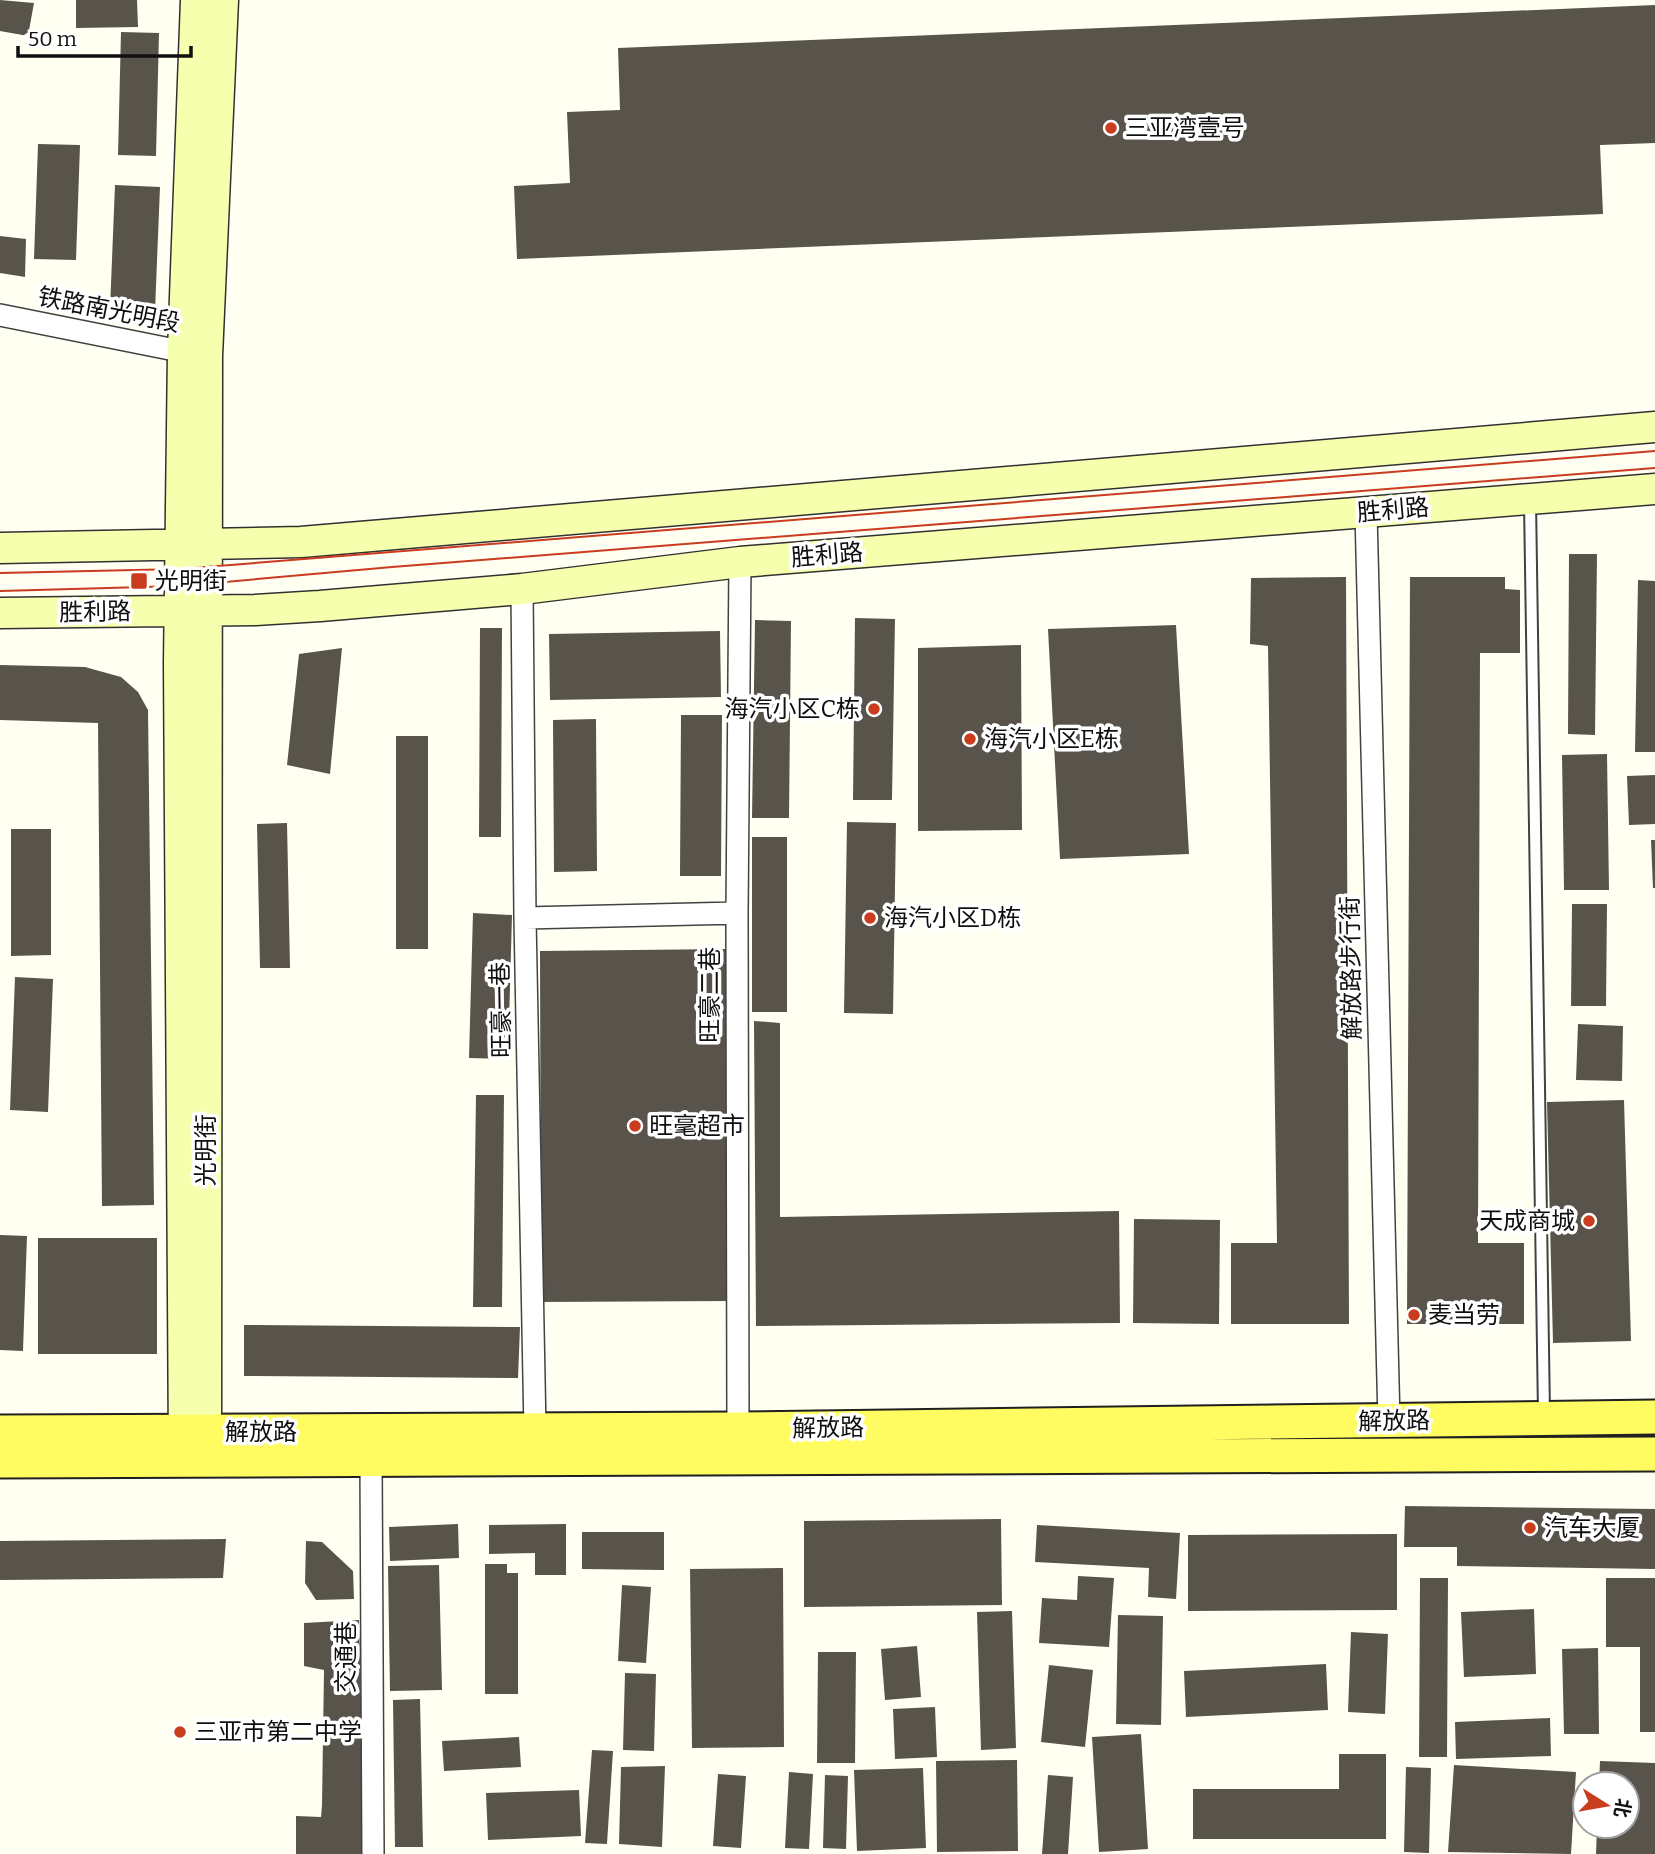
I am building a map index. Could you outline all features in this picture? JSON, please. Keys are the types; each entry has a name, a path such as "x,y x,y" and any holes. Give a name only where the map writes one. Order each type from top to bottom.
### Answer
{"main road":[{"name":"光明街","path":"195,1446 196,0"},
{"name":"光明街","path":"195,354 223,0"},
{"path":"0,548 315,541 1655,427"},
{"name":"胜利路","path":"0,613 320,606 522,589 740,562 1655,489"},
{"name":"解放路","path":"0,1461 195,1446 535,1430 1655,1417"},
{"name":"解放路","path":"0,1432 370,1459 1655,1454"}],"street":[{"name":"铁路南光明段","path":"0,315 195,354"},
{"name":"解放路步行街","path":"1366,513 1388,1422"},
{"name":"旺豪二巷","path":"738,1429 737,913 740,562"},
{"name":"旺豪一巷","path":"522,589 535,1430"},
{"path":"525,918 737,913"},
{"name":"交通巷","path":"370,1459 373,1854"}],"lane":[{"path":"1530,499 1544,1418"}],"building":[{"path":"0,0 34,3 28,36 0,31"},
{"path":"76,0 137,0 138,27 76,28"},
{"name":"三亚湾壹号","path":"1655,5 1655,143 1600,145 1603,214 517,259 514,186 570,183 567,112 620,110 618,48"},
{"path":"121,32 159,33 156,156 118,155"},
{"path":"38,144 80,145 76,260 34,259"},
{"path":"115,185 160,187 155,311 110,309"},
{"path":"0,236 26,239 25,277 0,273"},
{"path":"1569,554 1597,554 1595,735 1568,734"},
{"path":"1346,577 1349,1324 1231,1324 1231,1243 1277,1243 1268,646 1250,644 1251,578"},
{"path":"1410,577 1505,577 1505,589 1520,590 1520,653 1480,653 1478,1243 1524,1243 1524,1324 1407,1324"},
{"path":"1638,580 1655,581 1655,752 1635,752"},
{"name":"海汽小区C栋","path":"855,618 895,619 892,800 853,800"},
{"path":"755,620 791,621 789,818 752,818"},
{"path":"1176,625 1189,854 1060,859 1048,629"},
{"path":"480,628 502,628 501,837 479,837"},
{"path":"720,631 721,697 550,700 549,634"},
{"name":"海汽小区E栋","path":"1021,645 1022,830 918,831 918,648"},
{"path":"342,648 330,774 287,765 299,654"},
{"path":"0,665 85,667 121,677 138,692 148,710 154,1205 102,1206 98,723 0,720"},
{"path":"681,715 722,715 721,876 680,876"},
{"path":"596,719 597,871 554,872 553,720"},
{"path":"396,736 428,736 428,949 396,949"},
{"path":"1607,754 1609,890 1564,890 1562,755"},
{"path":"1655,775 1655,824 1629,825 1627,776"},
{"name":"海汽小区D栋","path":"847,822 896,823 893,1014 844,1013"},
{"path":"287,823 290,968 260,968 257,824"},
{"path":"11,829 51,829 51,955 11,956"},
{"path":"752,837 787,837 787,1012 752,1012"},
{"path":"1651,840 1655,840 1655,888 1653,888"},
{"path":"1572,904 1607,904 1606,1006 1571,1006"},
{"path":"473,913 512,915 508,1059 469,1058"},
{"name":"旺毫超市","path":"728,949 729,1301 541,1302 540,951"},
{"path":"15,977 53,979 48,1112 10,1110"},
{"path":"754,1021 780,1023 780,1217 1119,1211 1120,1323 756,1326"},
{"path":"1578,1024 1623,1026 1622,1081 1576,1080"},
{"path":"476,1095 504,1095 502,1307 473,1307"},
{"name":"天成商城","path":"1624,1100 1631,1341 1553,1343 1547,1102"},
{"path":"1134,1219 1220,1220 1219,1324 1133,1323"},
{"path":"0,1235 27,1236 23,1351 0,1350"},
{"path":"38,1238 157,1238 157,1354 38,1354"},
{"path":"244,1325 520,1327 518,1378 244,1376"},
{"name":"汽车大厦","path":"1405,1506 1655,1509 1655,1569 1457,1566 1457,1547 1404,1547"},
{"path":"1001,1519 1002,1605 804,1607 804,1521"},
{"path":"458,1524 459,1558 390,1561 389,1527"},
{"path":"566,1524 566,1575 535,1575 535,1553 489,1554 489,1525"},
{"path":"1037,1525 1180,1533 1176,1599 1148,1597 1149,1568 1035,1562"},
{"path":"582,1532 664,1532 664,1570 582,1569"},
{"path":"1397,1534 1397,1610 1188,1611 1188,1535"},
{"path":"226,1539 223,1578 0,1580 0,1541"},
{"path":"306,1541 322,1542 353,1571 354,1599 316,1600 305,1583"},
{"path":"485,1564 507,1564 507,1573 518,1573 518,1694 485,1694"},
{"path":"439,1565 442,1690 390,1691 388,1566"},
{"path":"783,1568 784,1747 692,1748 690,1569"},
{"path":"1078,1576 1114,1578 1109,1647 1039,1643 1042,1598 1077,1600"},
{"path":"1420,1578 1448,1578 1447,1757 1419,1757"},
{"path":"1606,1578 1655,1578 1655,1732 1640,1732 1640,1647 1606,1647"},
{"path":"622,1585 651,1587 646,1663 618,1661"},
{"path":"1534,1609 1536,1674 1464,1677 1461,1612"},
{"path":"1012,1611 1016,1748 981,1750 977,1612"},
{"path":"1118,1615 1163,1616 1161,1725 1116,1724"},
{"path":"359,1620 365,1854 296,1854 296,1816 321,1817 322,1805 324,1670 304,1666 304,1623"},
{"path":"1351,1632 1388,1634 1385,1714 1348,1712"},
{"path":"917,1646 921,1697 885,1700 881,1649"},
{"path":"1598,1648 1599,1734 1564,1734 1562,1649"},
{"path":"818,1652 856,1652 855,1763 817,1763"},
{"path":"1326,1664 1328,1710 1186,1717 1184,1671"},
{"path":"1049,1665 1093,1670 1085,1747 1041,1742"},
{"path":"625,1673 656,1674 654,1751 623,1750"},
{"path":"420,1699 423,1847 395,1847 393,1700"},
{"path":"935,1707 937,1757 895,1759 893,1709"},
{"path":"1550,1718 1551,1756 1456,1759 1455,1722"},
{"path":"1141,1734 1148,1849 1099,1852 1092,1737"},
{"path":"519,1737 521,1767 444,1771 442,1741"},
{"path":"592,1750 613,1751 607,1844 585,1843"},
{"path":"1339,1754 1386,1754 1386,1839 1193,1839 1193,1789 1339,1789"},
{"path":"1017,1760 1018,1851 937,1852 936,1761"},
{"path":"1600,1761 1655,1763 1655,1854 1596,1854 1596,1840 1641,1840 1641,1770 1600,1770"},
{"path":"1454,1765 1571,1772 1571,1854 1448,1852"},
{"path":"665,1766 662,1847 619,1844 621,1767"},
{"path":"1406,1767 1431,1768 1429,1853 1404,1852"},
{"path":"923,1768 926,1848 857,1851 854,1770"},
{"path":"789,1772 813,1774 809,1849 785,1848"},
{"path":"718,1774 746,1776 741,1848 713,1846"},
{"path":"825,1775 848,1776 846,1849 823,1848"},
{"path":"1048,1775 1073,1777 1068,1854 1042,1854"},
{"path":"579,1790 581,1836 488,1840 486,1793"}],"tram line":[{"path":"0,573 180,569 1655,451"},
{"path":"0,591 180,586 1655,468"}],"place":[{"name":"三亚湾壹号","path":"1111,128"},
{"name":"光明街","path":"139,581"},
{"name":"海汽小区C栋","path":"874,709"},
{"name":"海汽小区E栋","path":"970,739"},
{"name":"海汽小区D栋","path":"870,918"},
{"name":"旺毫超市","path":"635,1126"},
{"name":"天成商城","path":"1589,1221"},
{"name":"麦当劳","path":"1414,1315"},
{"name":"汽车大厦","path":"1530,1528"},
{"name":"三亚市第二中学","path":"180,1732"}]}
